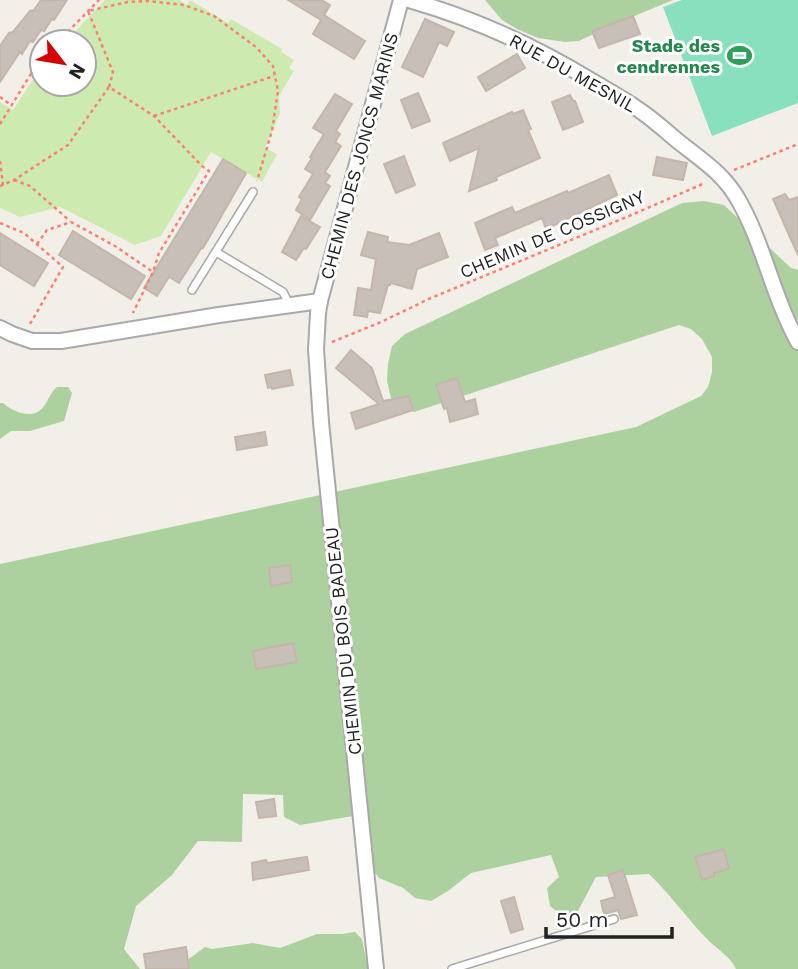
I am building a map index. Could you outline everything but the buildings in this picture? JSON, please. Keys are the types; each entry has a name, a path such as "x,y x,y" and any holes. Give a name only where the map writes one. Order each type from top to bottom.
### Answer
{"street":[{"name":"CHEMIN DES JONCS MARINS","path":"319,307 401,0"},
{"name":"RUE DU MESNIL","path":"409,0 479,23 575,70 642,112 722,176"},
{"path":"722,176 748,220 783,314 798,342"},
{"path":"0,328 32,341 61,341 219,315 290,306 319,307"},
{"name":"CHEMIN DU BOIS BADEAU","path":"319,307 316,349 329,505 376,969"}],"lane":[{"path":"192,290 253,192"},
{"path":"216,252 283,292 290,306"},
{"path":"452,969 614,919"}],"path":[{"path":"72,28 99,0"},
{"path":"88,11 147,0 184,5 214,16 256,47 272,66 278,91 272,131 253,192"},
{"path":"0,161 1,184 14,180 68,145 110,87 113,72 88,11"},
{"path":"154,116 275,76"},
{"path":"0,124 28,78"},
{"path":"110,87 154,116 209,171 159,253 131,318 129,330"},
{"path":"0,97 11,105"},
{"name":"CHEMIN DE COSSIGNY","path":"316,349 798,144"},
{"path":"14,180 30,186 71,222 115,246 153,272"},
{"path":"37,244 47,230 71,222"},
{"path":"0,223 24,233 63,267 22,338"}],"green space":[{"path":"105,0 179,0 187,5 190,0 228,23 231,19 282,49 281,52 294,60 289,68 294,71 279,96 280,113 265,148 277,154 262,182 211,152 161,236 135,245 60,207 20,217 0,208 0,102 13,110 28,87 28,98 98,98 98,28 78,28"},
{"path":"485,0 673,0 579,41 565,42 538,38 517,29 502,20"},
{"name":"Stade des cendrennes","path":"682,0 798,0 798,103 712,136 663,7"},
{"path":"704,201 724,205 791,268 798,270 798,969 736,969 649,874 596,877 578,911 564,917 550,906 547,888 559,877 551,855 471,873 431,901 415,898 403,888 379,878 365,858 365,814 300,825 284,817 283,795 243,794 242,842 198,841 172,875 136,906 124,949 140,969 0,969 0,564 636,427 701,396 708,387 712,357 702,339 691,329 679,325 414,412 391,398 387,381 392,346 405,334 682,203"},
{"path":"57,387 68,387 72,393 64,421 30,431 11,431 0,439 0,403 23,414 35,413 40,411"},
{"path":"355,932 362,939 368,969 181,969 186,961 205,947 212,949 253,943 280,948 317,934"}],"place":[{"name":"Stade des cendrennes","path":"740,55"}]}
